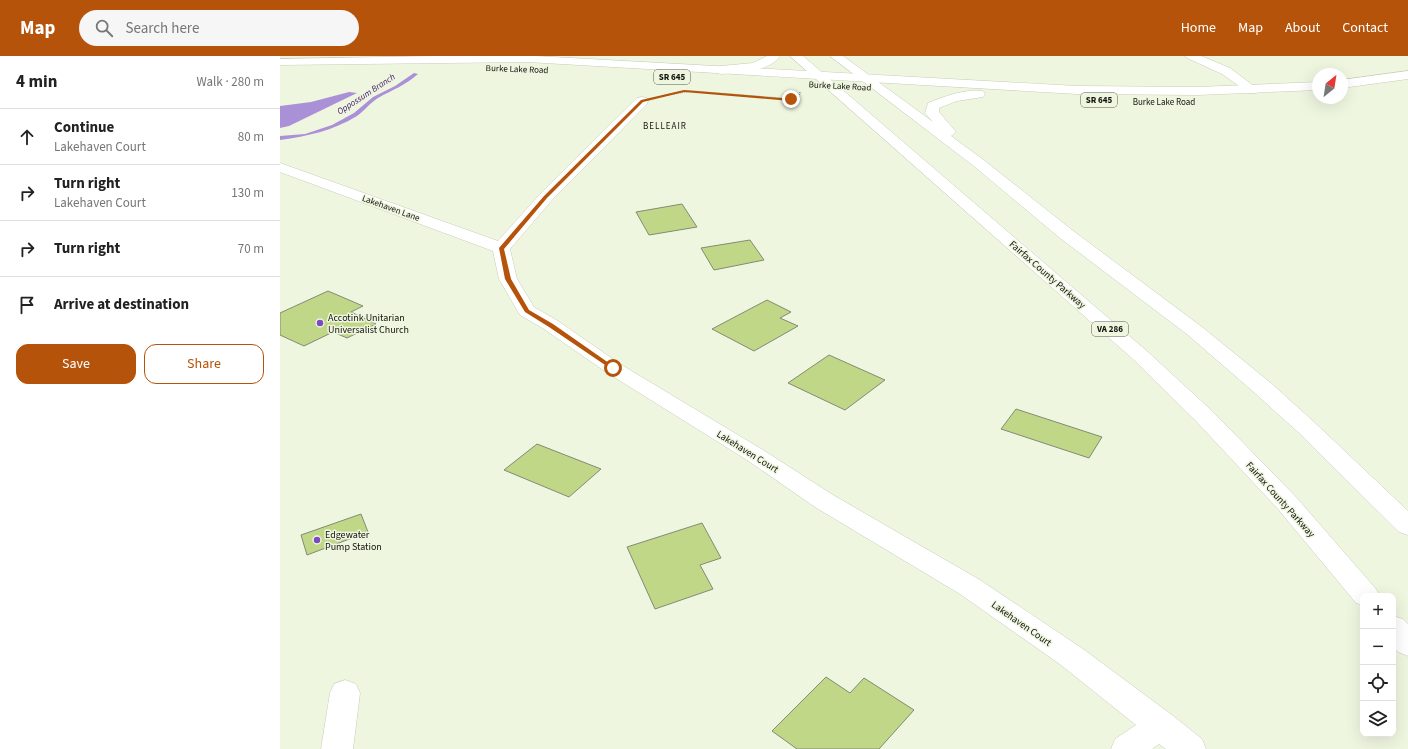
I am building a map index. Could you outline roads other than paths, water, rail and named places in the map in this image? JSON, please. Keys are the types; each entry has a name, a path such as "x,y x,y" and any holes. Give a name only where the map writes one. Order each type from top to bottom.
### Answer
{"main road":[{"path":"721,70 750,67 763,63 774,56"},
{"name":"Fairfax County Parkway","path":"796,56 948,190 1142,356 1204,416 1287,503 1363,593"},
{"path":"836,56 980,164 1066,234 1195,331 1264,389 1408,526"},
{"path":"1191,56 1226,71 1253,90"},
{"name":"Burke Lake Road","path":"280,62 363,62 451,58 527,59 721,70 825,80 879,88 979,94 1151,102 1230,101 1312,97"},
{"name":"Burke Lake Road","path":"363,62 825,80 865,78 1084,90 1151,92 1253,90 1312,86"},
{"path":"1348,83 1408,75"},
{"path":"979,94 956,97 943,101 933,106 932,113 980,164"},
{"path":"1348,95 1363,94"},
{"path":"501,248 546,197 642,101"},
{"name":"Lakehaven Lane","path":"280,167 501,248"},
{"name":"Lakehaven Court","path":"501,248 508,279 527,311 551,325 613,368 755,455 824,501 970,587 1072,657 1190,749"},
{"path":"1395,629 1408,644"},
{"path":"337,749 345,693"},
{"path":"1127,749 1161,725"}],"waterway":[{"name":"Oppossum Branch","path":"280,138 306,135 334,126 356,114 375,98 397,87 416,74"}],"place":[{"name":"Accotink Unitarian Universalist Church","path":"320,323"},
{"name":"Edgewater Pump Station","path":"317,540"}],"district":[{"name":"BELLEAIR","path":"665,126"}]}
